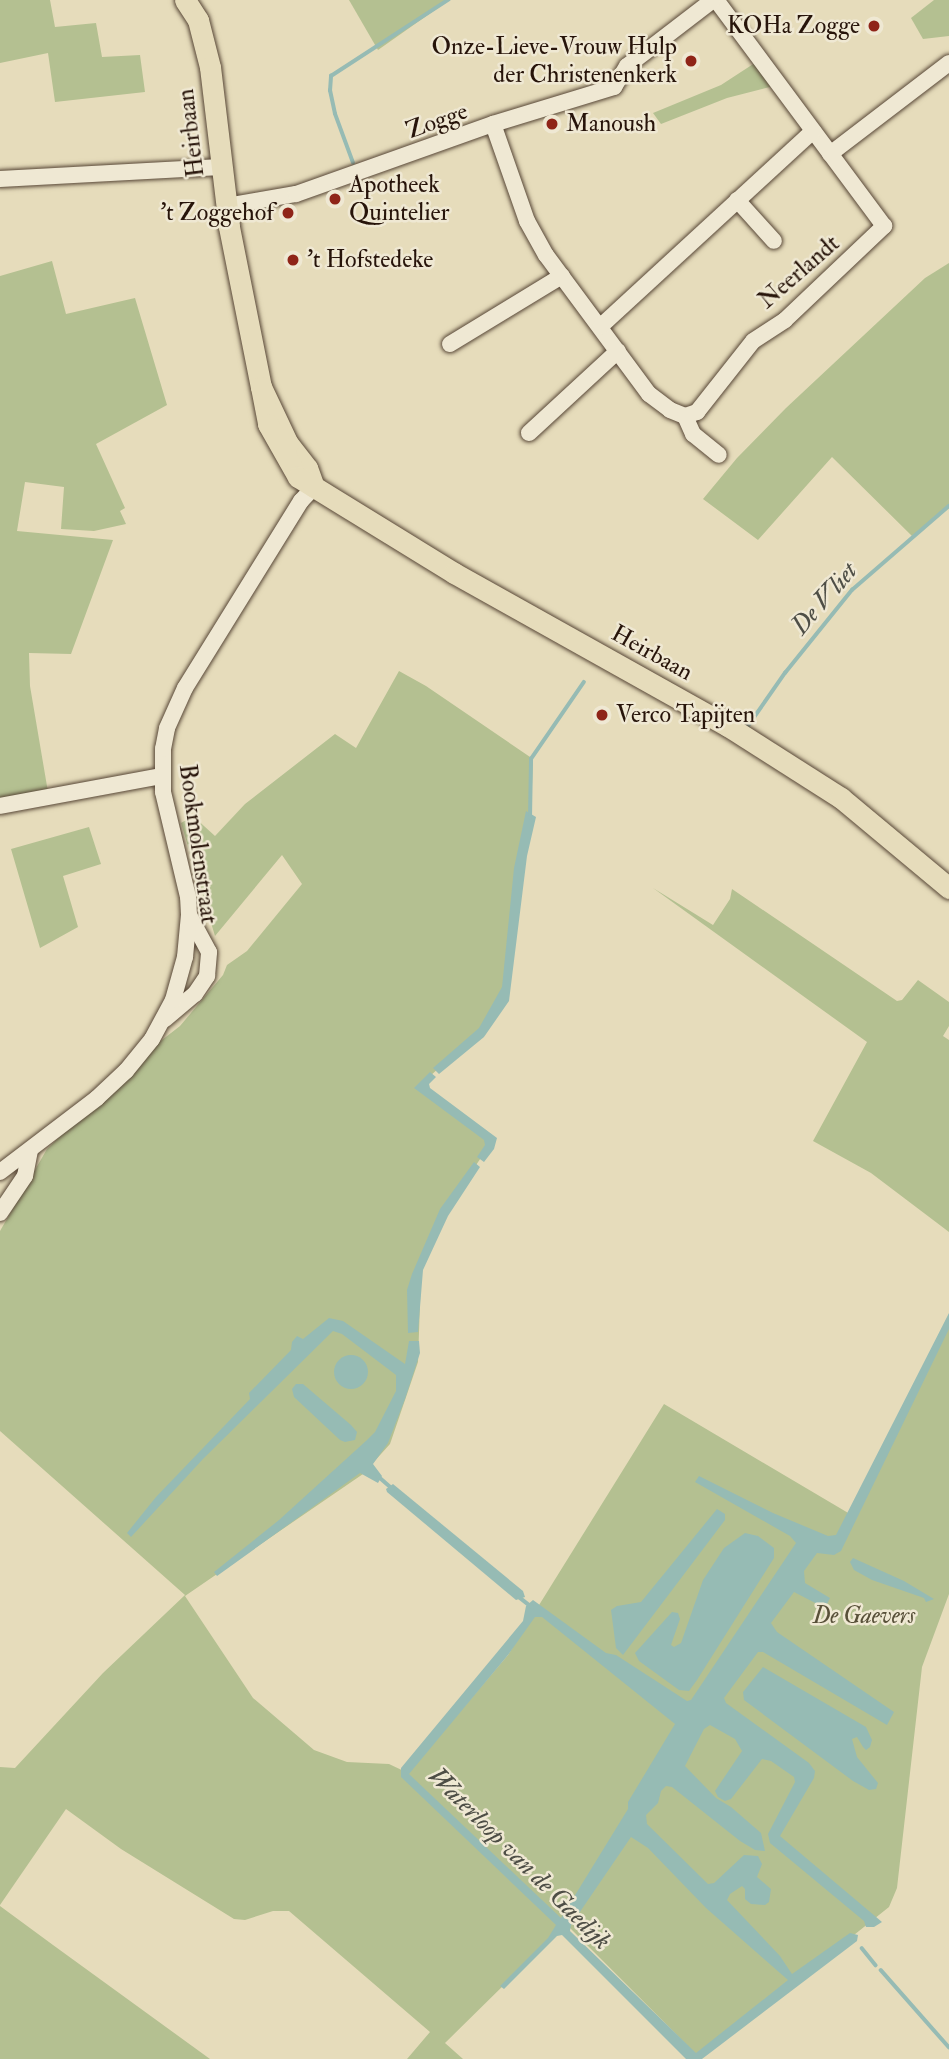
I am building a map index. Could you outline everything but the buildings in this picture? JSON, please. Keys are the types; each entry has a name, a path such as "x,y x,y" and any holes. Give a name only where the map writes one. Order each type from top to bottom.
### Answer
{"main road":[{"name":"Heirbaan","path":"192,6 210,67 227,206 261,387 288,444 307,468 314,487 454,573 739,733 841,798 949,888"}],"street":[{"name":"Zogge","path":"227,206 296,194 493,124 614,87 627,66 714,0"},
{"name":"Neerlandt","path":"685,416 697,412 753,341 785,320 884,226 714,0"},
{"path":"830,154 949,63"},
{"path":"493,124 527,221 562,276 649,394 670,410 685,416 693,434 719,455"},
{"path":"601,326 813,131"},
{"path":"0,179 221,167"},
{"name":"Neerlandt","path":"737,200 774,241"},
{"path":"450,344 562,276"},
{"path":"529,433 618,351"},
{"name":"Bookmolenstraat","path":"0,1172 97,1098 126,1071 161,1023 173,1000 185,957 189,915 188,897 166,812 162,776 163,749 177,702 301,501 314,487"},
{"path":"0,806 162,776"},
{"path":"161,1023 184,1005 207,976 209,952 189,915"},
{"path":"0,1213 25,1176 30,1150"}],"green space":[{"path":"0,0 50,0 55,27 96,23 102,57 140,55 145,92 55,102 48,53 0,63"},
{"path":"349,0 449,0 378,50"},
{"path":"934,0 949,0 949,36 923,39 911,18"},
{"path":"764,57 785,83 727,98 661,124 653,113 721,85"},
{"path":"52,261 66,314 135,298 167,405 96,444 125,508 120,511 126,524 94,531 61,529 64,487 25,482 17,531 113,540 71,654 29,653 30,686 48,792 0,802 0,276"},
{"path":"949,263 949,508 912,536 832,457 758,540 703,499 737,458 786,408 925,278"},
{"name":"De Gaevers","path":"399,671 426,686 533,759 531,813 509,972 496,1016 418,1087 492,1141 439,1221 421,1273 418,1362 390,1444 363,1474 185,1596 253,1698 314,1750 347,1762 389,1764 408,1773 508,1655 664,1404 855,1517 949,1325 949,1594 922,1667 897,1888 889,1907 700,2058 566,1924 445,2043 463,2059 407,2059 430,2032 289,1911 273,1911 245,1920 234,1919 121,1849 66,1809 0,1905 0,1767 15,1768 103,1673 185,1595 0,1431 0,1231 47,1149 153,1047 180,1026 223,975 227,965 247,951 302,884 282,855 215,936 181,823 193,816 215,836 245,804 335,734 356,748"},
{"path":"89,827 101,864 63,876 78,927 40,948 11,849"},
{"path":"653,888 713,925 730,899 732,889 897,1001 902,1000 918,980 949,1002 949,1026 943,1036 949,1040 949,1232 871,1173 813,1141 867,1042"},
{"path":"0,1906 53,1945 210,2059 0,2059"}],"water":[{"path":"526,811 536,817 527,856 509,1001 484,1037 439,1074 433,1068 479,1028 502,987 514,868"},
{"path":"430,1072 436,1077 429,1084 430,1088 497,1138 494,1149 484,1162 477,1157 485,1145 484,1140 414,1088"},
{"path":"474,1162 480,1167 448,1216 423,1270 418,1332 408,1333 407,1290 412,1274 440,1209"},
{"path":"949,1313 949,1329 841,1551 834,1555 817,1553 804,1571 805,1583 830,1598 825,1608 794,1592 771,1623 777,1632 894,1712 887,1725 763,1652 758,1652 724,1698 726,1703 809,1763 815,1771 814,1778 780,1836 882,1922 874,1927 866,1927 864,1921 770,1843 768,1834 795,1782 794,1777 771,1761 762,1759 731,1799 725,1801 718,1797 715,1791 742,1751 735,1739 710,1725 704,1729 685,1766 716,1798 731,1807 761,1833 765,1851 755,1850 740,1841 672,1787 666,1786 661,1791 658,1803 646,1815 647,1824 708,1884 714,1883 744,1855 758,1856 762,1864 757,1877 771,1889 769,1902 765,1905 751,1904 745,1899 745,1889 742,1886 730,1894 727,1900 780,1956 792,1974 850,1933 858,1935 857,1941 702,2059 686,2059 562,1935 557,1936 504,1989 500,1986 548,1938 556,1925 401,1777 401,1768 523,1621 526,1606 533,1600 606,1653 616,1655 687,1701 691,1700 796,1543 790,1536 695,1482 699,1476 773,1513 828,1536 836,1535","holes":["535,1617 542,1617 675,1724 628,1802 628,1809 561,1918 409,1774 508,1655","631,1837 648,1848 706,1908 788,1980 696,2053 570,1931 571,1925"]},
{"path":"329,1318 343,1321 405,1364 409,1341 419,1341 420,1353 405,1399 388,1443 373,1464 382,1476 378,1483 360,1473 217,1576 214,1572 279,1520 367,1440 375,1432 396,1391 396,1375 342,1334 333,1331 203,1459 131,1537 127,1533 156,1497 250,1399 249,1393 291,1350 292,1342 297,1336 303,1339"},
{"path":"351,1355 363,1360 368,1372 363,1384 351,1389 339,1384 334,1372 339,1360"},
{"path":"296,1384 303,1384 351,1425 357,1432 355,1440 340,1440 294,1397 292,1389"},
{"path":"393,1484 523,1591 525,1597 516,1600 387,1492 386,1489"},
{"path":"717,1509 725,1514 725,1520 623,1655 616,1648 611,1610 617,1606 641,1602"},
{"path":"745,1533 758,1536 774,1548 774,1558 697,1680 689,1691 679,1690 639,1661 635,1653 672,1612 678,1613 680,1619 671,1645 674,1647 681,1643 703,1580 724,1548"},
{"path":"853,1558 904,1581 934,1599 926,1602 924,1598 872,1580 854,1570 850,1562"},
{"path":"763,1667 866,1727 872,1740 870,1747 866,1750 857,1737 852,1739 857,1757 878,1783 876,1789 869,1790 853,1781 744,1700 743,1692"}],"waterway":[{"name":"De Vliet","path":"353,163 335,114 330,91 331,76 448,0"},
{"name":"De Vliet","path":"743,723 748,726 785,673 852,590 949,506"},
{"name":"Waterloop van de Gaedijk","path":"530,818 531,759 584,682"},
{"name":"Waterloop van de Gaedijk","path":"378,1476 393,1489"},
{"name":"Waterloop van de Gaedijk","path":"519,1597 532,1607"},
{"name":"Waterloop van de Gaedijk","path":"862,1948 876,1965"},
{"name":"Waterloop van de Gaedijk","path":"881,1970 949,2047"}],"place":[{"name":"KOHa Zogge","path":"874,26"},
{"name":"Onze-Lieve-Vrouw Hulp der Christenenkerk","path":"691,61"},
{"name":"Manoush","path":"552,124"},
{"name":"Apotheek Quintelier","path":"335,199"},
{"name":"'t Zoggehof","path":"288,213"},
{"name":"'t Hofstedeke","path":"293,260"},
{"name":"Verco Tapijten","path":"602,715"}]}
